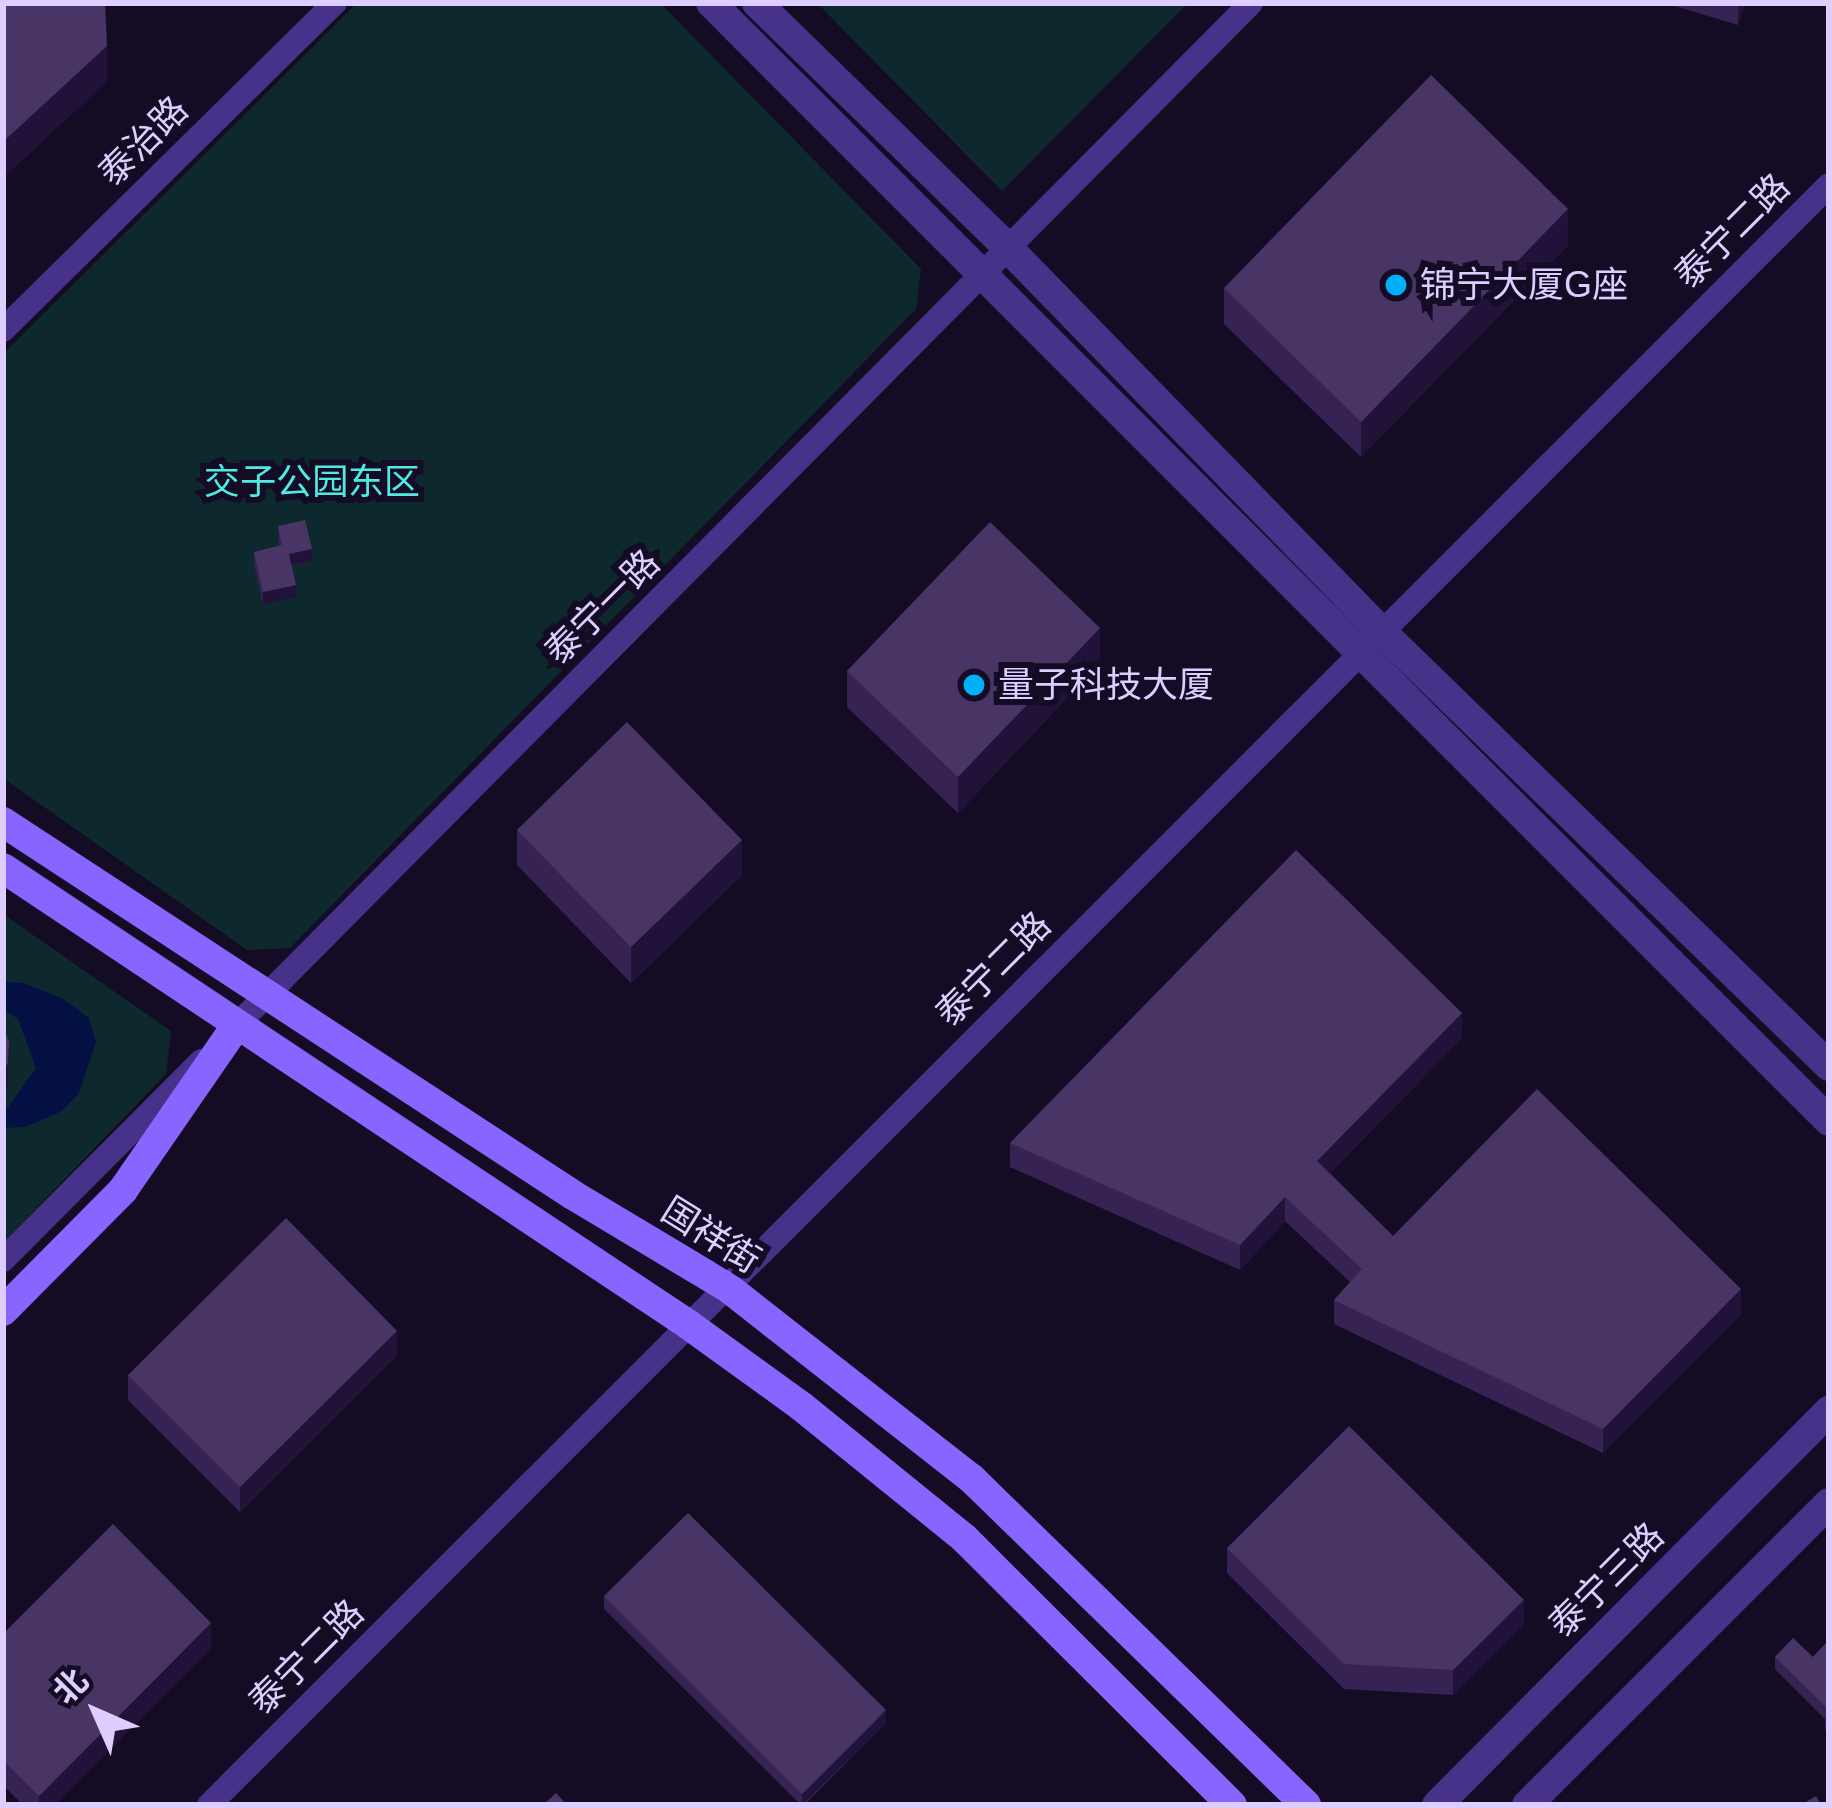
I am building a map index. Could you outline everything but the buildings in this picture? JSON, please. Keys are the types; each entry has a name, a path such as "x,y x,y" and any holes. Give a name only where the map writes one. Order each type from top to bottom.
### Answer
{"main road":[{"name":"国祥街","path":"3,821 573,1195 727,1287 971,1478 1306,1805"},
{"path":"3,868 689,1325 964,1538 1232,1805"},
{"path":"3,1311 123,1190 237,1024"}],"street":[{"name":"泰治路","path":"3,330 334,3"},
{"path":"711,3 982,274 1371,643 1829,1066"},
{"path":"758,3 1008,248 1371,643 1829,1121"},
{"name":"泰宁一路","path":"3,1260 1251,3"},
{"name":"泰宁二路","path":"209,1805 1829,185"},
{"name":"泰宁三路","path":"1437,1805 1829,1411"},
{"path":"1527,1805 1829,1503"}],"green space":[{"name":"交子公园东区","path":"357,3 660,3 921,269 916,309 290,948 247,950 3,778 3,354"},
{"path":"817,3 1188,3 1002,191"},
{"path":"3,914 171,1031 166,1074 3,1243"}],"shaded area":[{"path":"3,982 24,983 63,999 89,1018 96,1042 79,1093 62,1111 25,1127 3,1128 3,1114 36,1068 18,1019 3,1009"}],"place":[{"name":"锦宁大厦G座","path":"1396,285"},
{"name":"量子科技大厦","path":"974,685"}]}
